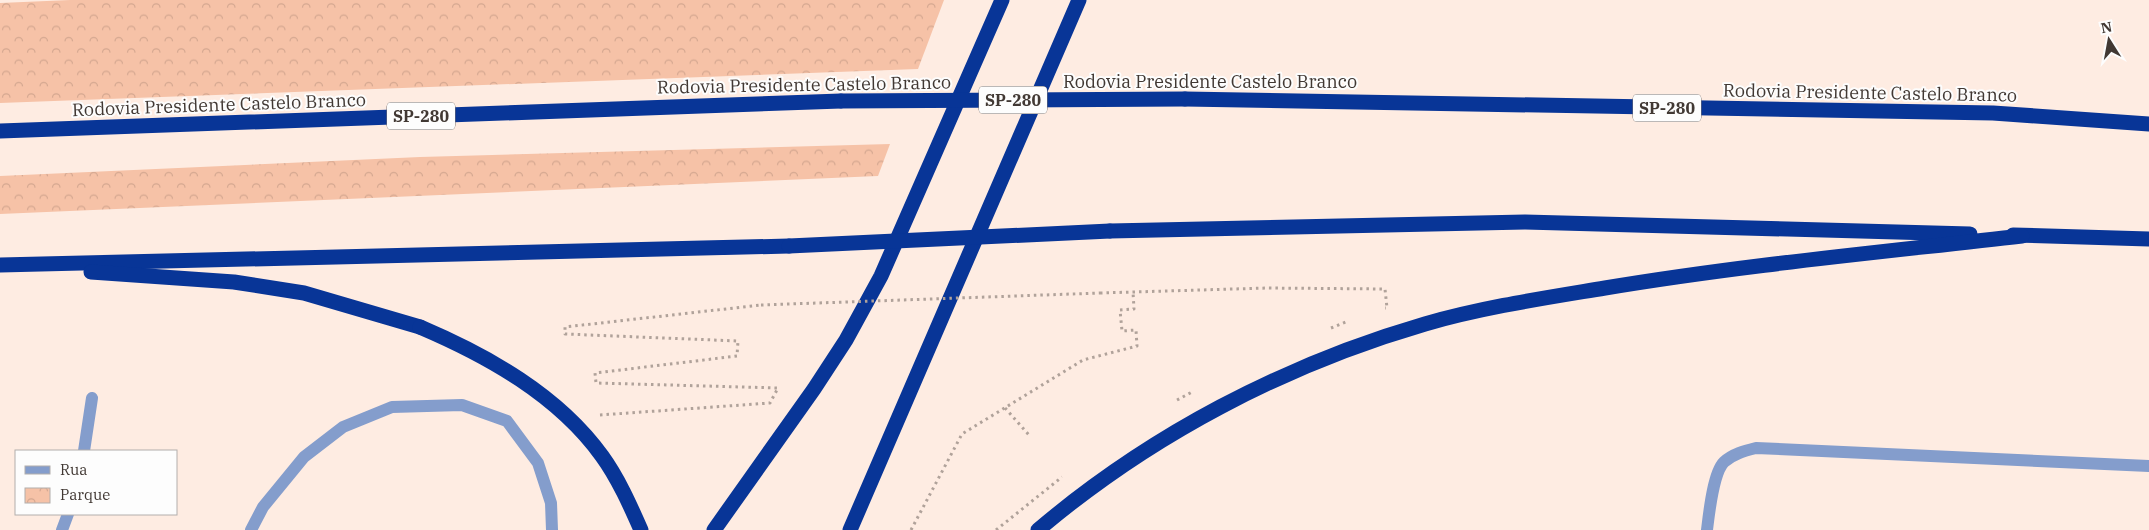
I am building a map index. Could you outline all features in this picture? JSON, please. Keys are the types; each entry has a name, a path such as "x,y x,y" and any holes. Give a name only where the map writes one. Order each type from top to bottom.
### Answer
{"highway":[{"path":"714,530 814,389 846,340 881,276 1002,0"},
{"path":"850,530 1079,0"},
{"name":"Rodovia Presidente Castelo Branco","path":"0,131 841,101 1185,100 1993,113 2149,124"},
{"path":"0,265 789,246 1110,231 1525,222 2149,239"},
{"path":"1038,530 1062,509 1129,461 1199,418 1272,382 1340,353 1426,324 1506,304 1674,277 2022,236"},
{"path":"0,265 243,283 304,293 420,327 464,346 505,369 565,414 602,456 629,502 642,530"}],"street":[{"path":"84,450 92,398"},
{"path":"251,530 263,507 304,457 343,427 392,408 462,404 507,421 538,463 551,503 552,530"},
{"path":"1707,530 1713,490 1722,464 1735,454 1756,448 2149,466"},
{"path":"62,530 68,515"}],"path":[{"path":"594,415 770,403 778,388 596,383 595,373 737,356 738,341 565,334 565,327 761,305 1266,288 1385,289 1387,308 1379,310"},
{"path":"911,530 962,434 1084,360 1137,346 1136,330 1122,331 1120,310 1134,309 1133,292"},
{"path":"1330,328 1355,319"},
{"path":"1170,405 1202,386"},
{"path":"1005,408 1029,435"},
{"path":"996,530 1068,472"}],"green space":[{"path":"70,0 944,0 918,69 0,103 0,3"},
{"path":"890,144 878,176 0,214 0,176 420,157"}]}
